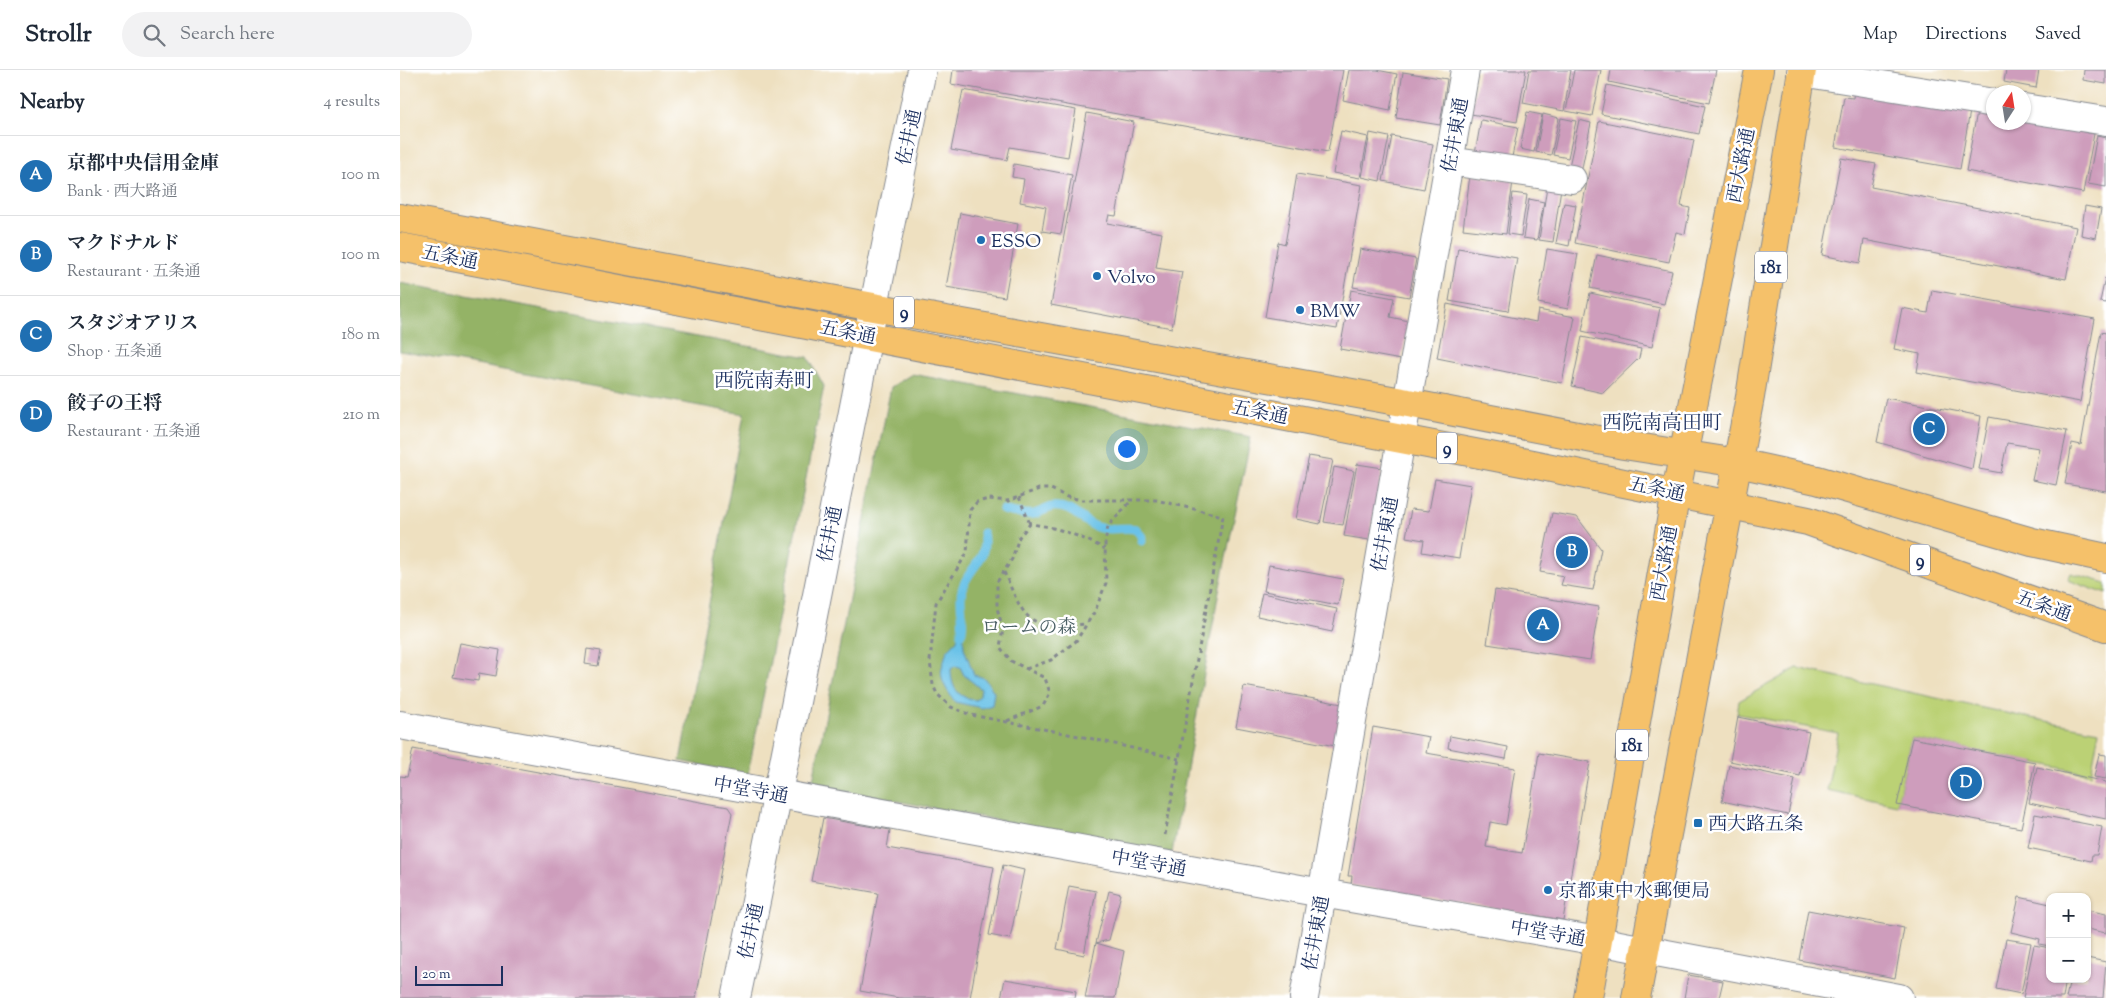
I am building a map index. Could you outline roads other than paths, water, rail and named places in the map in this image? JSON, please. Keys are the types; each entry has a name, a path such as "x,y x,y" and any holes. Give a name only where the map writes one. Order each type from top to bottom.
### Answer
{"main road":[{"name":"西大路通","path":"1588,998 1682,455 1759,70"},
{"name":"181","path":"1636,998 1738,463 1802,71"},
{"name":"五条通","path":"400,218 873,307 1408,403 1682,455 1738,463 1816,480 2032,542 2106,558"},
{"name":"五条通","path":"400,247 1400,438 1676,492 1808,521 2106,627"}],"street":[{"name":"佐井通","path":"736,998 779,793 873,307 922,70"},
{"name":"佐井東通","path":"1304,998 1464,70"},
{"path":"1802,71 1986,102"},
{"path":"2031,109 2106,121"},
{"path":"1449,161 1572,179"},
{"name":"中堂寺通","path":"400,727 779,793 1322,893 1598,941 1898,998"}],"water":[{"path":"959,634 963,635 964,648 974,675 984,678 994,692 992,705 982,708 955,702 944,683 942,667 947,651 955,643","holes":["955,666 960,667 964,675 981,689 980,696 976,700 964,697 954,686 951,669"]}],"waterway":[{"path":"1003,510 1030,514 1052,507 1066,508 1097,527 1136,529 1142,537 1142,541"},
{"path":"961,634 963,623 962,590 981,557 984,543 983,533"}],"place":[{"name":"ESSO","path":"981,240"},
{"name":"Volvo","path":"1097,276"},
{"name":"BMW","path":"1300,310"},
{"name":"スタジオアリス","path":"1929,429"},
{"name":"マクドナルド","path":"1572,552"},
{"name":"京都中央信用金庫","path":"1543,625"},
{"name":"餃子の王将","path":"1966,783"},
{"name":"西大路五条","path":"1698,823"},
{"name":"京都東中水郵便局","path":"1548,890"}],"district":[{"name":"西院南寿町","path":"764,380"},
{"name":"西院南高田町","path":"1662,422"}],"park label":[{"name":"ロームの森","path":"1029,626"}]}
